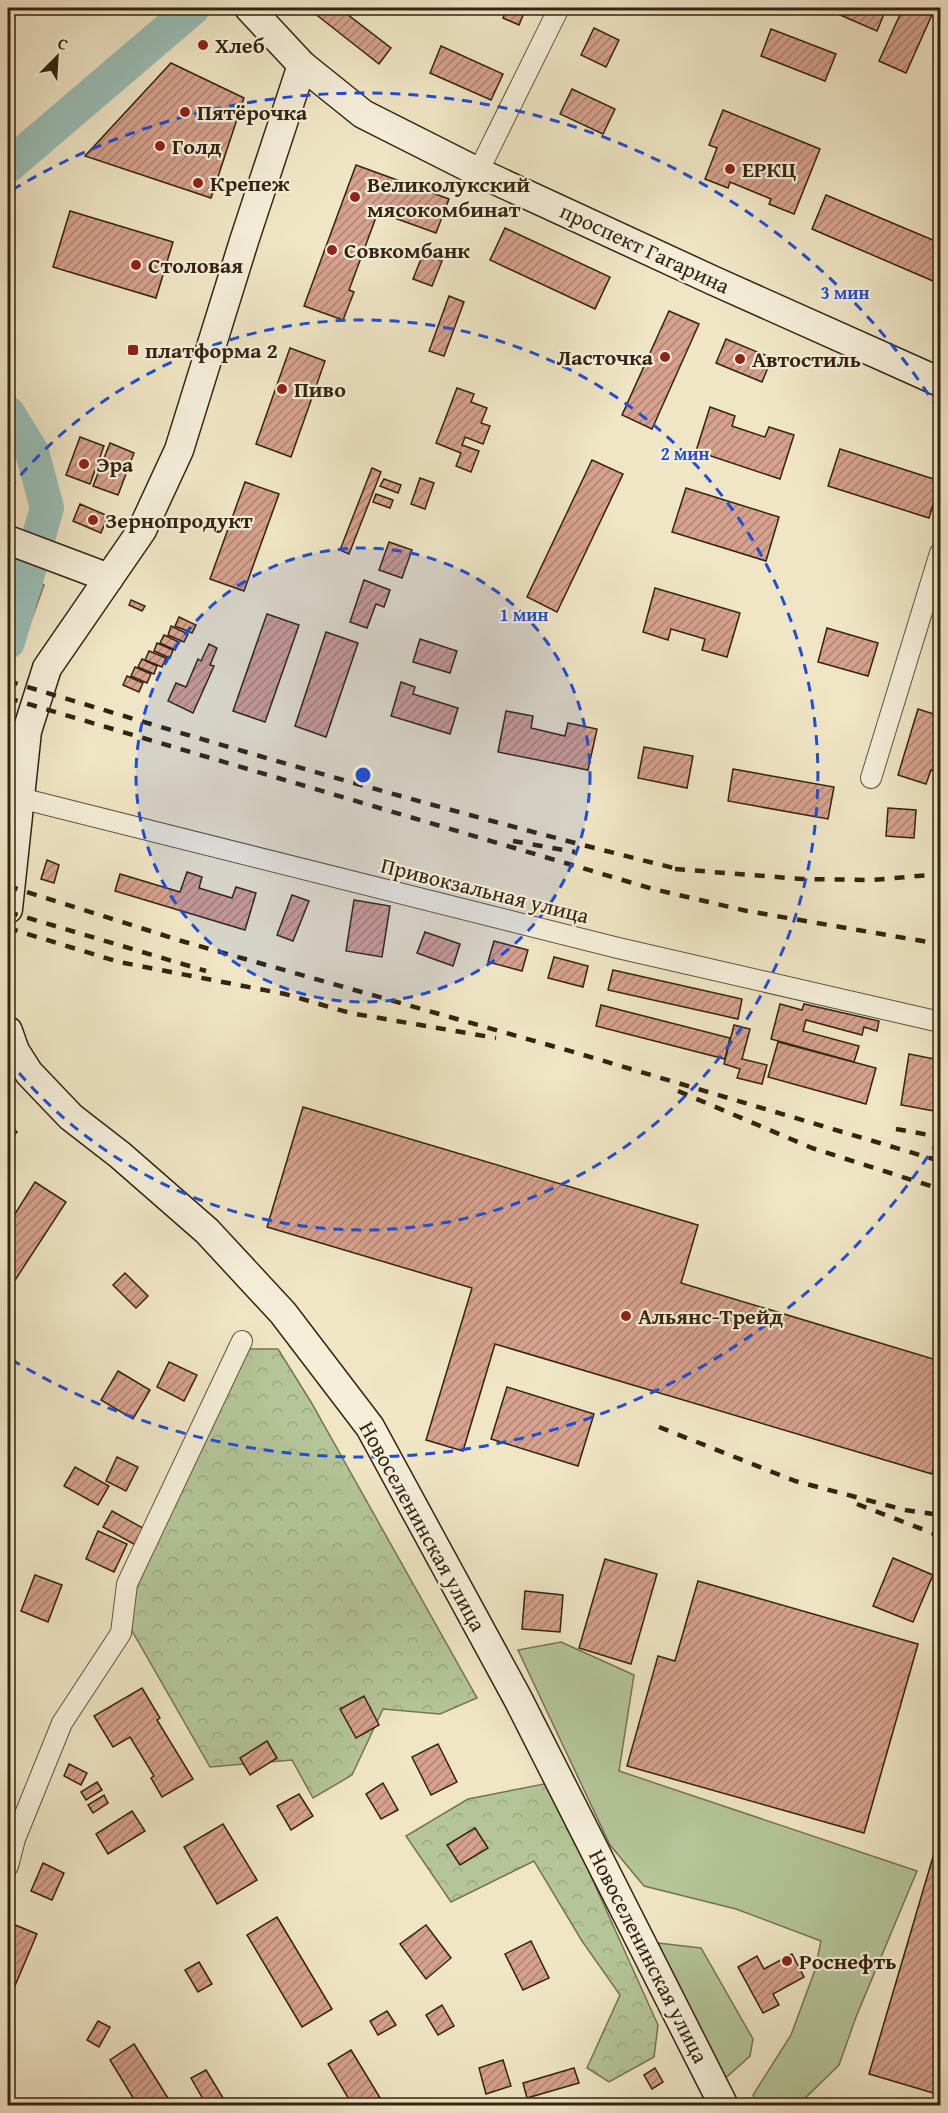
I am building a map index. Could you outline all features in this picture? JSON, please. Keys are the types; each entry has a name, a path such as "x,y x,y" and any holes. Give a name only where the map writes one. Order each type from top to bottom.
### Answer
{"main road":[{"name":"проспект Гагарина","path":"249,8 302,65 363,114 478,172 712,280 939,375"},
{"path":"8,909 27,731 47,668 142,530 179,450 302,65"},
{"path":"15,543 109,578"},
{"name":"Новоселенинская улица","path":"8,1031 15,1051 29,1073 71,1117 120,1155 207,1231 283,1312 370,1427 519,1699 724,2106"}],"street":[{"path":"478,172 559,8"},
{"path":"871,778 940,553"},
{"name":"Привокзальная улица","path":"20,798 606,945 940,1022"},
{"path":"8,1866 15,1839 62,1723 121,1633 127,1584 242,1341"}],"green space":[{"path":"11,570 44,585 26,635 8,664 8,592"},
{"path":"246,1349 278,1349 311,1402 477,1698 440,1714 383,1709 352,1775 313,1798 292,1760 210,1767 131,1629 133,1585"},
{"path":"561,1642 634,1675 619,1771 917,1871 856,2017 839,2065 798,2105 758,2105 753,2095 791,2035 815,1970 821,1941 736,1909 644,1886 610,1845 518,1650"},
{"path":"549,1783 658,2025 654,2057 609,2082 587,2068 620,1995 582,1941 534,1861 451,1902 406,1836 468,1799"},
{"path":"649,1942 701,1948 753,2039 750,2056 720,2083"}],"building":[{"path":"8,8 18,8 8,33"},
{"path":"339,8 391,48 379,64 309,9"},
{"path":"507,8 526,8 519,25 503,18"},
{"path":"824,8 870,8 884,14 877,31"},
{"path":"903,8 935,8 906,73 879,61"},
{"path":"594,28 619,40 606,67 581,55"},
{"path":"771,29 836,54 825,81 761,56"},
{"path":"441,46 503,74 491,100 430,73"},
{"path":"171,63 244,98 211,198 85,156"},
{"path":"572,89 615,109 603,134 560,114"},
{"path":"723,110 820,149 794,214 769,204 771,199 730,182 728,188 705,179 717,148 709,145"},
{"path":"356,165 449,199 436,233 378,212 349,290 354,292 343,320 304,306"},
{"path":"826,195 940,243 940,284 812,229"},
{"path":"70,211 173,242 156,298 53,267"},
{"path":"505,228 610,277 595,309 490,260"},
{"path":"423,254 442,261 432,286 413,279"},
{"path":"449,296 464,302 444,356 429,351"},
{"path":"669,311 699,324 652,429 622,415"},
{"path":"726,339 772,358 762,382 716,363"},
{"path":"290,348 325,361 291,457 256,444"},
{"path":"457,388 474,394 471,402 487,408 481,423 490,426 483,444 465,437 462,445 479,451 471,472 456,466 461,453 436,443"},
{"path":"710,407 735,416 732,426 765,437 769,427 794,435 780,479 696,451"},
{"path":"80,437 104,446 90,484 66,475"},
{"path":"110,443 134,453 118,495 93,486"},
{"path":"840,449 940,481 929,518 828,486"},
{"path":"592,460 623,474 557,612 527,597"},
{"path":"372,468 381,472 349,554 340,550"},
{"path":"420,478 434,483 425,509 411,504"},
{"path":"384,479 401,485 398,493 380,486"},
{"path":"245,482 279,494 244,591 210,579"},
{"path":"686,488 779,517 766,561 672,532"},
{"path":"376,494 393,500 390,508 373,502"},
{"path":"80,504 108,516 101,533 73,521"},
{"path":"389,542 412,550 402,578 379,570"},
{"path":"364,580 390,590 384,607 376,604 367,628 350,622"},
{"path":"655,588 740,613 727,657 702,650 705,639 671,629 668,640 643,632"},
{"path":"131,600 145,606 142,611 129,605"},
{"path":"267,614 299,625 265,722 233,711"},
{"path":"179,617 196,625 192,633 175,626"},
{"path":"171,626 188,634 184,642 168,635"},
{"path":"827,628 878,643 868,676 818,662"},
{"path":"326,632 358,643 326,737 295,726"},
{"path":"164,635 179,642 175,650 160,643"},
{"path":"420,639 457,651 450,673 413,662"},
{"path":"157,643 173,650 170,658 154,651"},
{"path":"209,644 217,648 210,665 214,666 193,713 168,701 176,683 186,687 198,659 201,661"},
{"path":"149,651 166,658 162,667 145,660"},
{"path":"142,659 157,666 154,674 138,667"},
{"path":"135,667 151,674 147,683 131,676"},
{"path":"127,676 143,683 139,692 123,685"},
{"path":"401,682 415,687 413,694 458,708 450,734 391,716"},
{"path":"918,709 940,716 940,773 931,770 926,784 898,775"},
{"path":"506,711 533,716 531,728 565,736 568,723 597,729 588,770 498,752"},
{"path":"644,747 693,756 687,788 638,778"},
{"path":"733,769 834,787 828,819 728,801"},
{"path":"888,808 916,810 914,838 886,836"},
{"path":"47,860 59,865 54,883 41,879"},
{"path":"187,872 202,877 199,888 232,898 236,887 256,893 245,930 115,891 120,874 180,892"},
{"path":"292,895 309,901 293,941 277,935"},
{"path":"354,900 390,906 382,957 346,951"},
{"path":"425,932 460,944 453,966 417,953"},
{"path":"494,941 528,950 522,971 488,962"},
{"path":"554,957 588,966 583,987 548,978"},
{"path":"613,970 742,999 738,1019 608,990"},
{"path":"780,1004 802,1010 804,1004 879,1021 877,1031 864,1027 862,1035 806,1020 803,1031 859,1046 854,1062 771,1039"},
{"path":"601,1005 730,1038 725,1059 596,1026"},
{"path":"734,1025 750,1029 742,1059 767,1065 762,1084 737,1078 740,1069 724,1064"},
{"path":"778,1042 876,1068 866,1104 768,1077"},
{"path":"909,1054 940,1060 940,1112 901,1105"},
{"name":"Альянс-Трейд","path":"303,1107 698,1225 681,1283 940,1361 940,1444 932,1474 495,1344 463,1451 426,1440 472,1288 267,1227"},
{"path":"8,1123 17,1132 8,1142"},
{"path":"35,1182 66,1202 8,1291 8,1225"},
{"path":"125,1273 148,1296 136,1308 113,1285"},
{"path":"169,1362 197,1375 184,1401 157,1387"},
{"path":"118,1371 150,1390 133,1419 101,1400"},
{"path":"507,1387 594,1414 578,1466 491,1439"},
{"path":"117,1457 138,1467 126,1491 106,1481"},
{"path":"75,1467 109,1486 98,1505 64,1486"},
{"path":"112,1511 150,1532 141,1548 103,1527"},
{"path":"98,1531 127,1544 114,1572 86,1559"},
{"path":"893,1558 933,1575 913,1622 873,1606"},
{"path":"605,1559 657,1574 631,1664 579,1648"},
{"path":"35,1575 62,1585 48,1622 21,1611"},
{"path":"698,1581 918,1644 864,1833 627,1766 658,1656 675,1661"},
{"path":"525,1591 563,1595 560,1632 522,1629"},
{"path":"142,1688 160,1718 157,1720 193,1779 162,1797 151,1778 154,1776 130,1737 113,1747 94,1716"},
{"path":"364,1696 379,1725 356,1738 340,1709"},
{"path":"267,1741 277,1758 250,1775 240,1758"},
{"path":"438,1744 457,1782 431,1795 412,1757"},
{"path":"69,1764 87,1773 81,1785 64,1776"},
{"path":"97,1782 102,1790 86,1800 81,1792"},
{"path":"383,1783 398,1810 381,1819 366,1794"},
{"path":"299,1794 313,1816 291,1830 277,1806"},
{"path":"104,1795 108,1803 93,1813 88,1805"},
{"path":"132,1811 145,1831 108,1854 96,1834"},
{"path":"223,1824 257,1880 217,1904 184,1847"},
{"path":"475,1828 488,1848 460,1865 447,1845"},
{"path":"940,1833 940,2095 869,2074"},
{"path":"43,1863 64,1873 52,1900 31,1891"},
{"path":"277,1917 332,2009 302,2027 247,1935"},
{"path":"8,1922 37,1934 8,2002"},
{"path":"426,1925 451,1958 426,1979 400,1944"},
{"path":"531,1941 549,1978 523,1990 505,1954"},
{"path":"792,1954 804,1977 773,1994 779,2005 763,2013 738,1967 757,1956 764,1969"},
{"path":"199,1962 212,1984 198,1992 185,1970"},
{"path":"442,2005 454,2026 438,2035 426,2015"},
{"path":"387,2011 396,2025 378,2035 370,2021"},
{"path":"98,2021 110,2027 99,2047 87,2040"},
{"path":"134,2044 173,2106 138,2106 110,2060"},
{"path":"351,2050 385,2106 353,2106 328,2064"},
{"path":"503,2060 511,2086 486,2094 479,2068"},
{"path":"574,2068 579,2083 527,2098 523,2083"},
{"path":"655,2068 663,2082 652,2089 644,2075"},
{"path":"206,2070 228,2106 207,2106 191,2078"}],"waterway":[{"path":"8,166 193,8"},
{"path":"8,413 32,452 47,508 8,642"}],"railway":[{"path":"8,681 344,780 682,870"},
{"path":"8,698 653,889 747,911 940,944"},
{"path":"513,841 575,852"},
{"path":"675,869 802,879 873,880 940,874"},
{"path":"8,886 185,942 577,1053 940,1161"},
{"path":"8,912 206,971"},
{"path":"8,928 119,962 285,994 350,1013 496,1038"},
{"path":"678,1091 812,1148 940,1189"},
{"path":"896,1129 940,1137"},
{"path":"659,1427 795,1481 905,1510 940,1515"},
{"path":"857,1504 940,1536"}],"place":[{"name":"Хлеб","path":"203,45"},
{"name":"Пятёрочка","path":"185,112"},
{"name":"Голд","path":"160,146"},
{"name":"ЕРКЦ","path":"730,169"},
{"name":"Крепеж","path":"198,183"},
{"name":"Великолукский мясокомбинат","path":"355,197"},
{"name":"Совкомбанк","path":"332,250"},
{"name":"Столовая","path":"136,265"},
{"name":"платформа 2","path":"133,350"},
{"name":"Ласточка","path":"665,357"},
{"name":"Автостиль","path":"740,359"},
{"name":"Пиво","path":"282,389"},
{"name":"Эра","path":"84,464"},
{"name":"Зернопродукт","path":"93,520"},
{"name":"Альянс-Трейд","path":"626,1316"},
{"name":"Роснефть","path":"787,1961"}]}
